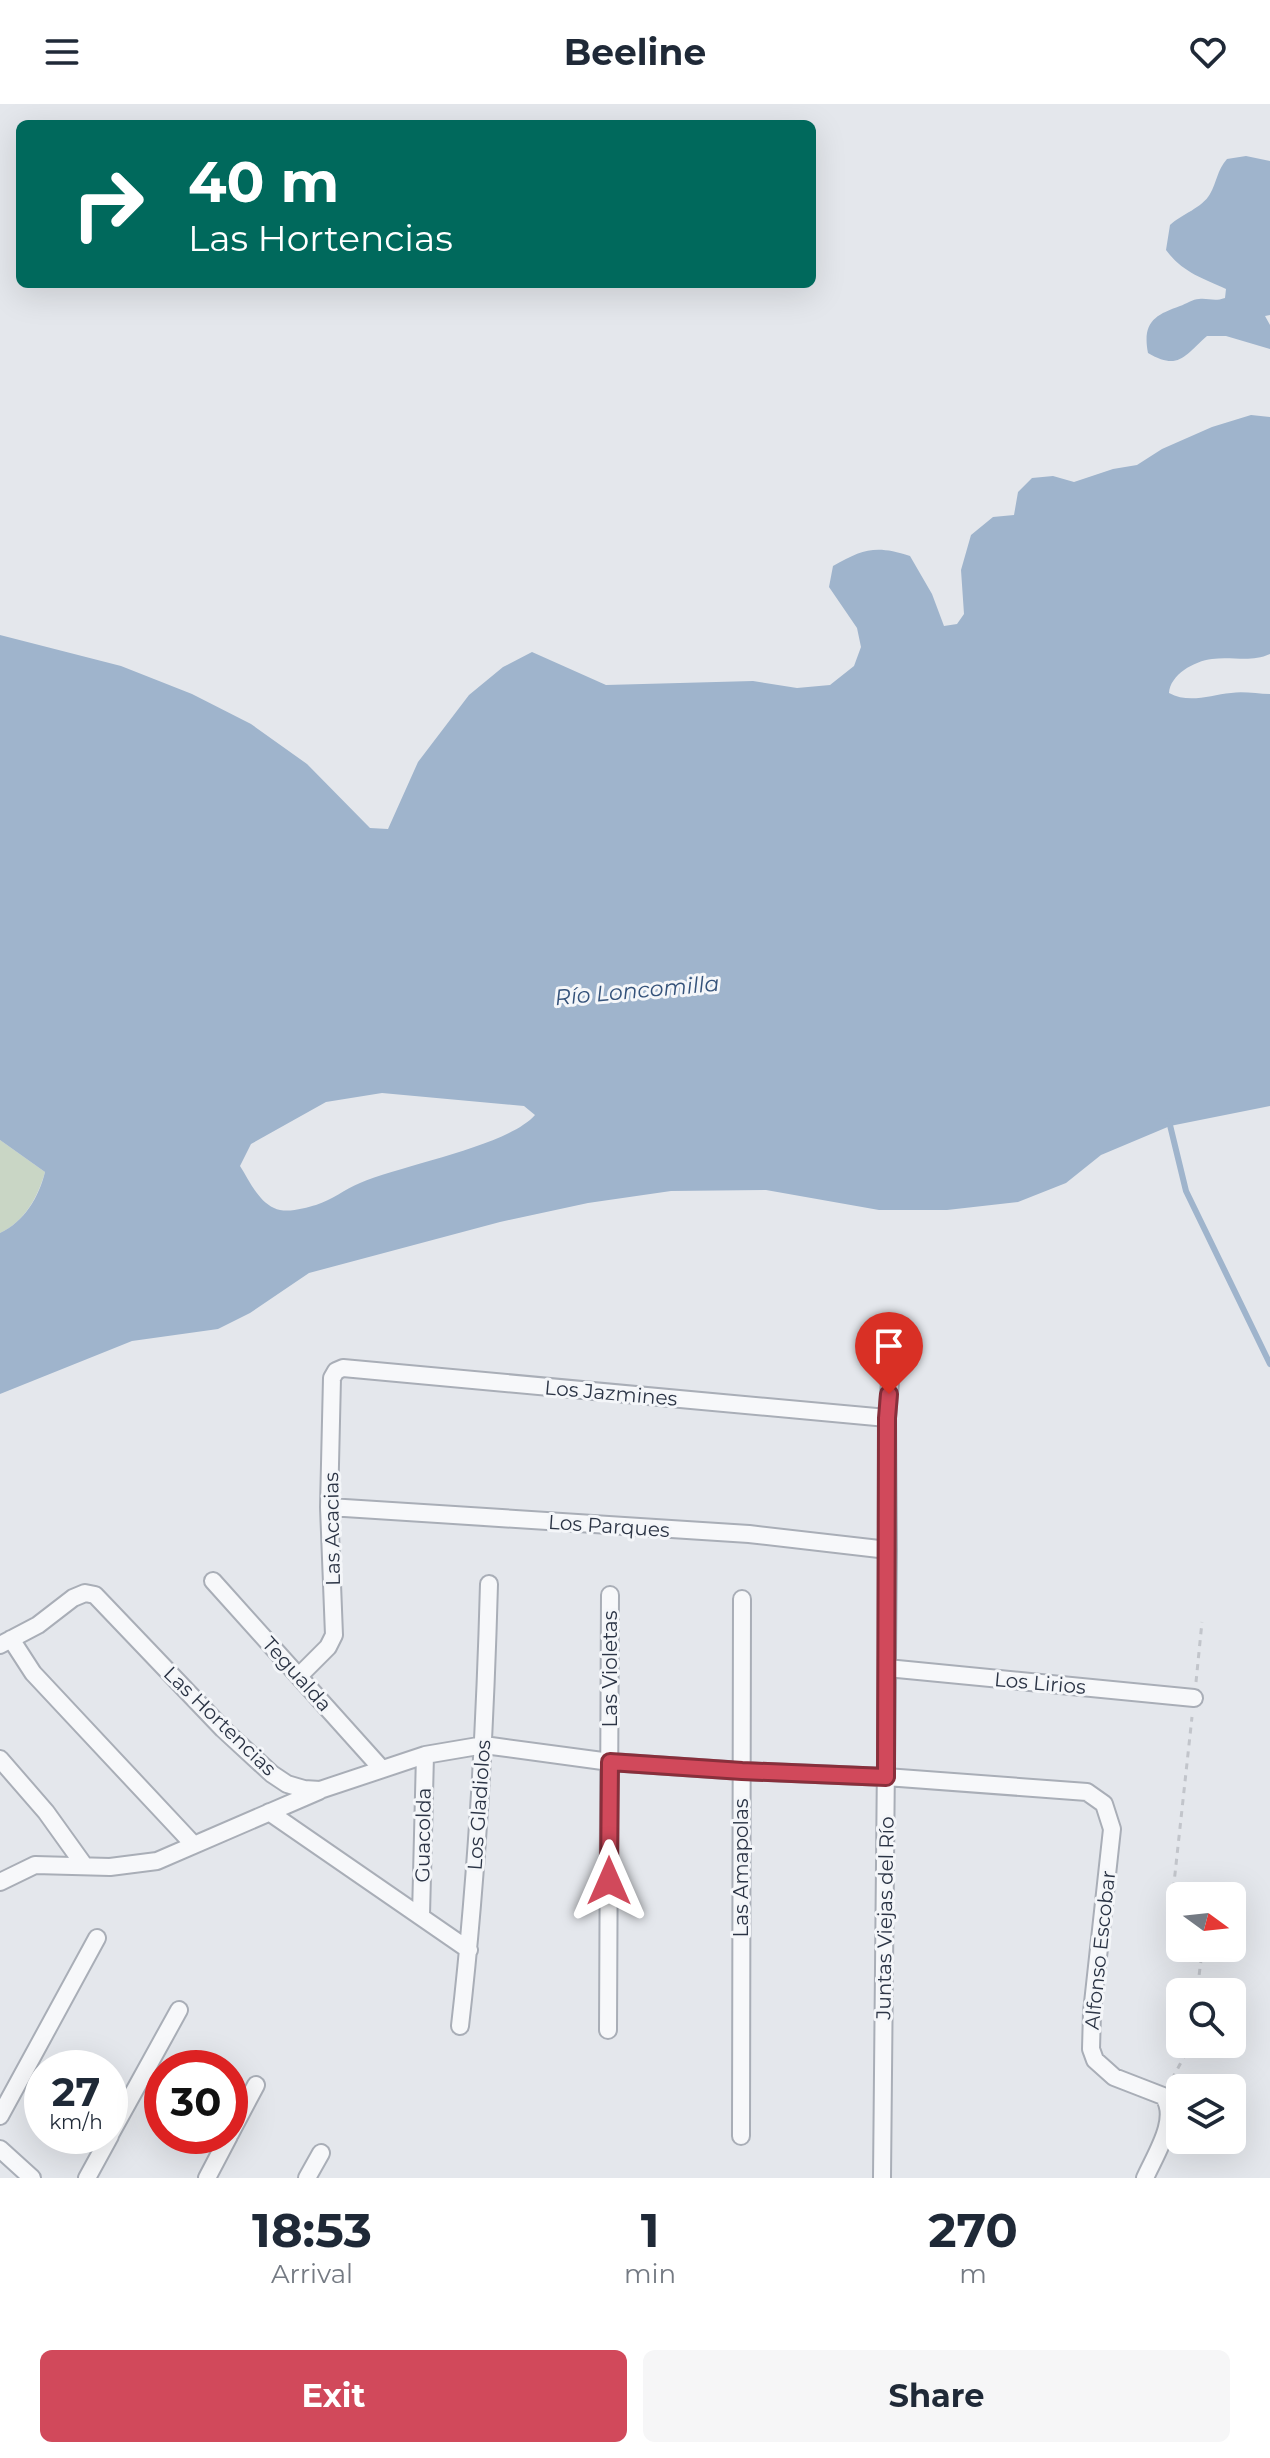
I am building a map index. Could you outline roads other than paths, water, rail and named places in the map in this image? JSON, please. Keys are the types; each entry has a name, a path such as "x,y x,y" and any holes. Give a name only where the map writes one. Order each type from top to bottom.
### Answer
{"street":[{"name":"Los Jazmines","path":"336,1371 343,1368 887,1418"},
{"name":"Juntas Viejas del Río","path":"882,2178 887,1418 891,1370"},
{"name":"Las Acacias","path":"299,1676 328,1647 334,1635 329,1507 332,1378 336,1371"},
{"name":"Los Parques","path":"329,1507 749,1534 888,1550"},
{"name":"Tegualda","path":"213,1581 381,1768"},
{"name":"Los Gladiolos","path":"460,2026 469,1950 484,1745 489,1584"},
{"name":"Las Hortencias","path":"6,1642 38,1625 73,1598 85,1593 95,1595 223,1729 272,1774 287,1784 320,1790"},
{"name":"Las Violetas","path":"608,2030 610,1595"},
{"name":"Las Amapolas","path":"741,2136 742,1599"},
{"path":"6,1642 194,1845"},
{"name":"Los Lirios","path":"887,1668 1194,1698"},
{"path":"4,1880 35,1865 110,1867 157,1861 320,1790 381,1768 425,1755 484,1745 610,1762 886,1777"},
{"name":"Guacolda","path":"421,1915 425,1755"},
{"path":"0,1759 46,1812 84,1865"},
{"name":"Alfonso Escobar","path":"886,1777 1075,1789 1087,1792 1104,1804 1112,1829 1092,2012 1091,2049 1095,2060 1114,2077 1163,2096 1167,2102 1169,2119 1145,2178"},
{"path":"269,1812 469,1950"},
{"path":"0,2116 97,1938"},
{"path":"128,2103 179,2010"},
{"path":"248,2100 256,2085"},
{"path":"0,2149 32,2178"},
{"path":"307,2178 321,2153"},
{"path":"87,2178 100,2154"},
{"path":"207,2178 219,2154"}],"water":[{"path":"1246,156 1270,161 1270,315 1265,316 1270,325 1270,349 1226,336 1207,336 1180,359 1167,361 1158,358 1148,353 1147,334 1152,321 1194,300 1225,298 1226,289 1193,274 1172,258 1166,250 1170,225 1206,199 1227,159"},
{"name":"Río Loncomilla","path":"1251,415 1270,417 1270,654 1255,658 1205,660 1178,675 1169,693 1184,698 1236,692 1270,694 1270,1106 1170,1126 1101,1155 1066,1183 1018,1202 947,1210 879,1210 766,1190 671,1191 588,1203 500,1222 309,1273 250,1313 218,1329 132,1341 0,1394 0,1233 29,1208 45,1172 0,1140 0,635 121,666 192,694 251,724 307,764 370,828 388,829 418,762 469,695 503,667 532,652 606,685 753,681 797,688 830,685 854,666 861,647 857,628 829,587 833,566 870,550 910,556 932,594 944,626 957,624 964,614 961,570 971,535 993,517 1014,515 1018,492 1032,478 1053,476 1074,482 1137,465 1162,449 1212,427","holes":["382,1093 524,1106 535,1115 502,1136 378,1176 322,1203 301,1209 284,1210 268,1205 254,1190 240,1166 251,1144 326,1102"]}],"waterway":[{"path":"1169,1121 1186,1191 1270,1364"}]}
